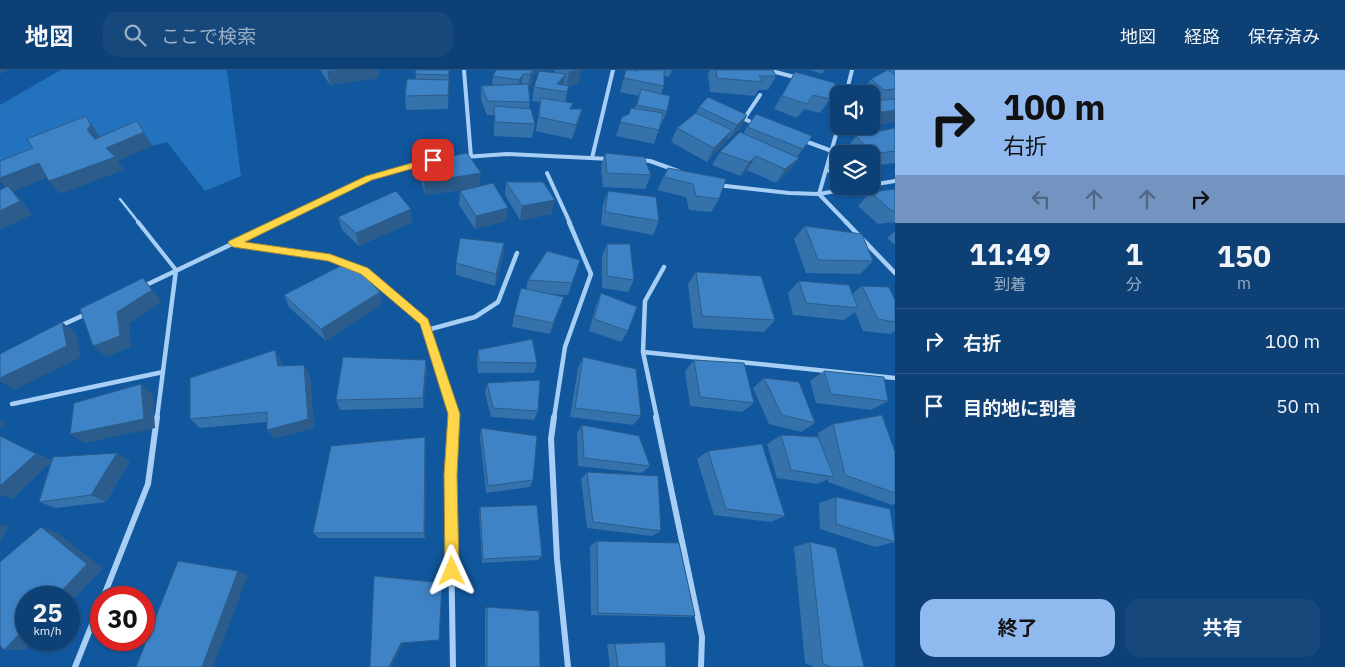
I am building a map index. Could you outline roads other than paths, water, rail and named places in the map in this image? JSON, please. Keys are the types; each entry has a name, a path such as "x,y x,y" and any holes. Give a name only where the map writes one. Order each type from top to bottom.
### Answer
{"street":[{"path":"464,70 471,157"},
{"path":"592,158 613,70"},
{"path":"768,70 803,79"},
{"path":"849,85 852,70"},
{"path":"821,83 830,86"},
{"path":"760,95 744,120 762,126"},
{"path":"797,138 830,150"},
{"path":"461,158 507,154 621,160"},
{"path":"819,194 830,159"},
{"path":"142,287 369,178 433,160"},
{"path":"630,160 650,161 683,173"},
{"path":"547,173 591,274 565,347 551,439 557,559 568,667"},
{"path":"880,184 895,181"},
{"path":"707,182 716,185 789,193 819,194 830,192"},
{"path":"819,194 895,274"},
{"path":"233,243 330,258 365,271 424,322 454,414 450,475 453,667"},
{"path":"427,330 475,317 498,302 517,254"},
{"path":"664,267 645,301 644,352 702,637 701,667"},
{"path":"108,586 148,484 176,270"},
{"path":"55,329 90,312"},
{"path":"644,352 895,378"},
{"path":"12,404 163,372"},
{"path":"75,667 90,630"}],"lane":[{"path":"120,199 176,270"}]}
